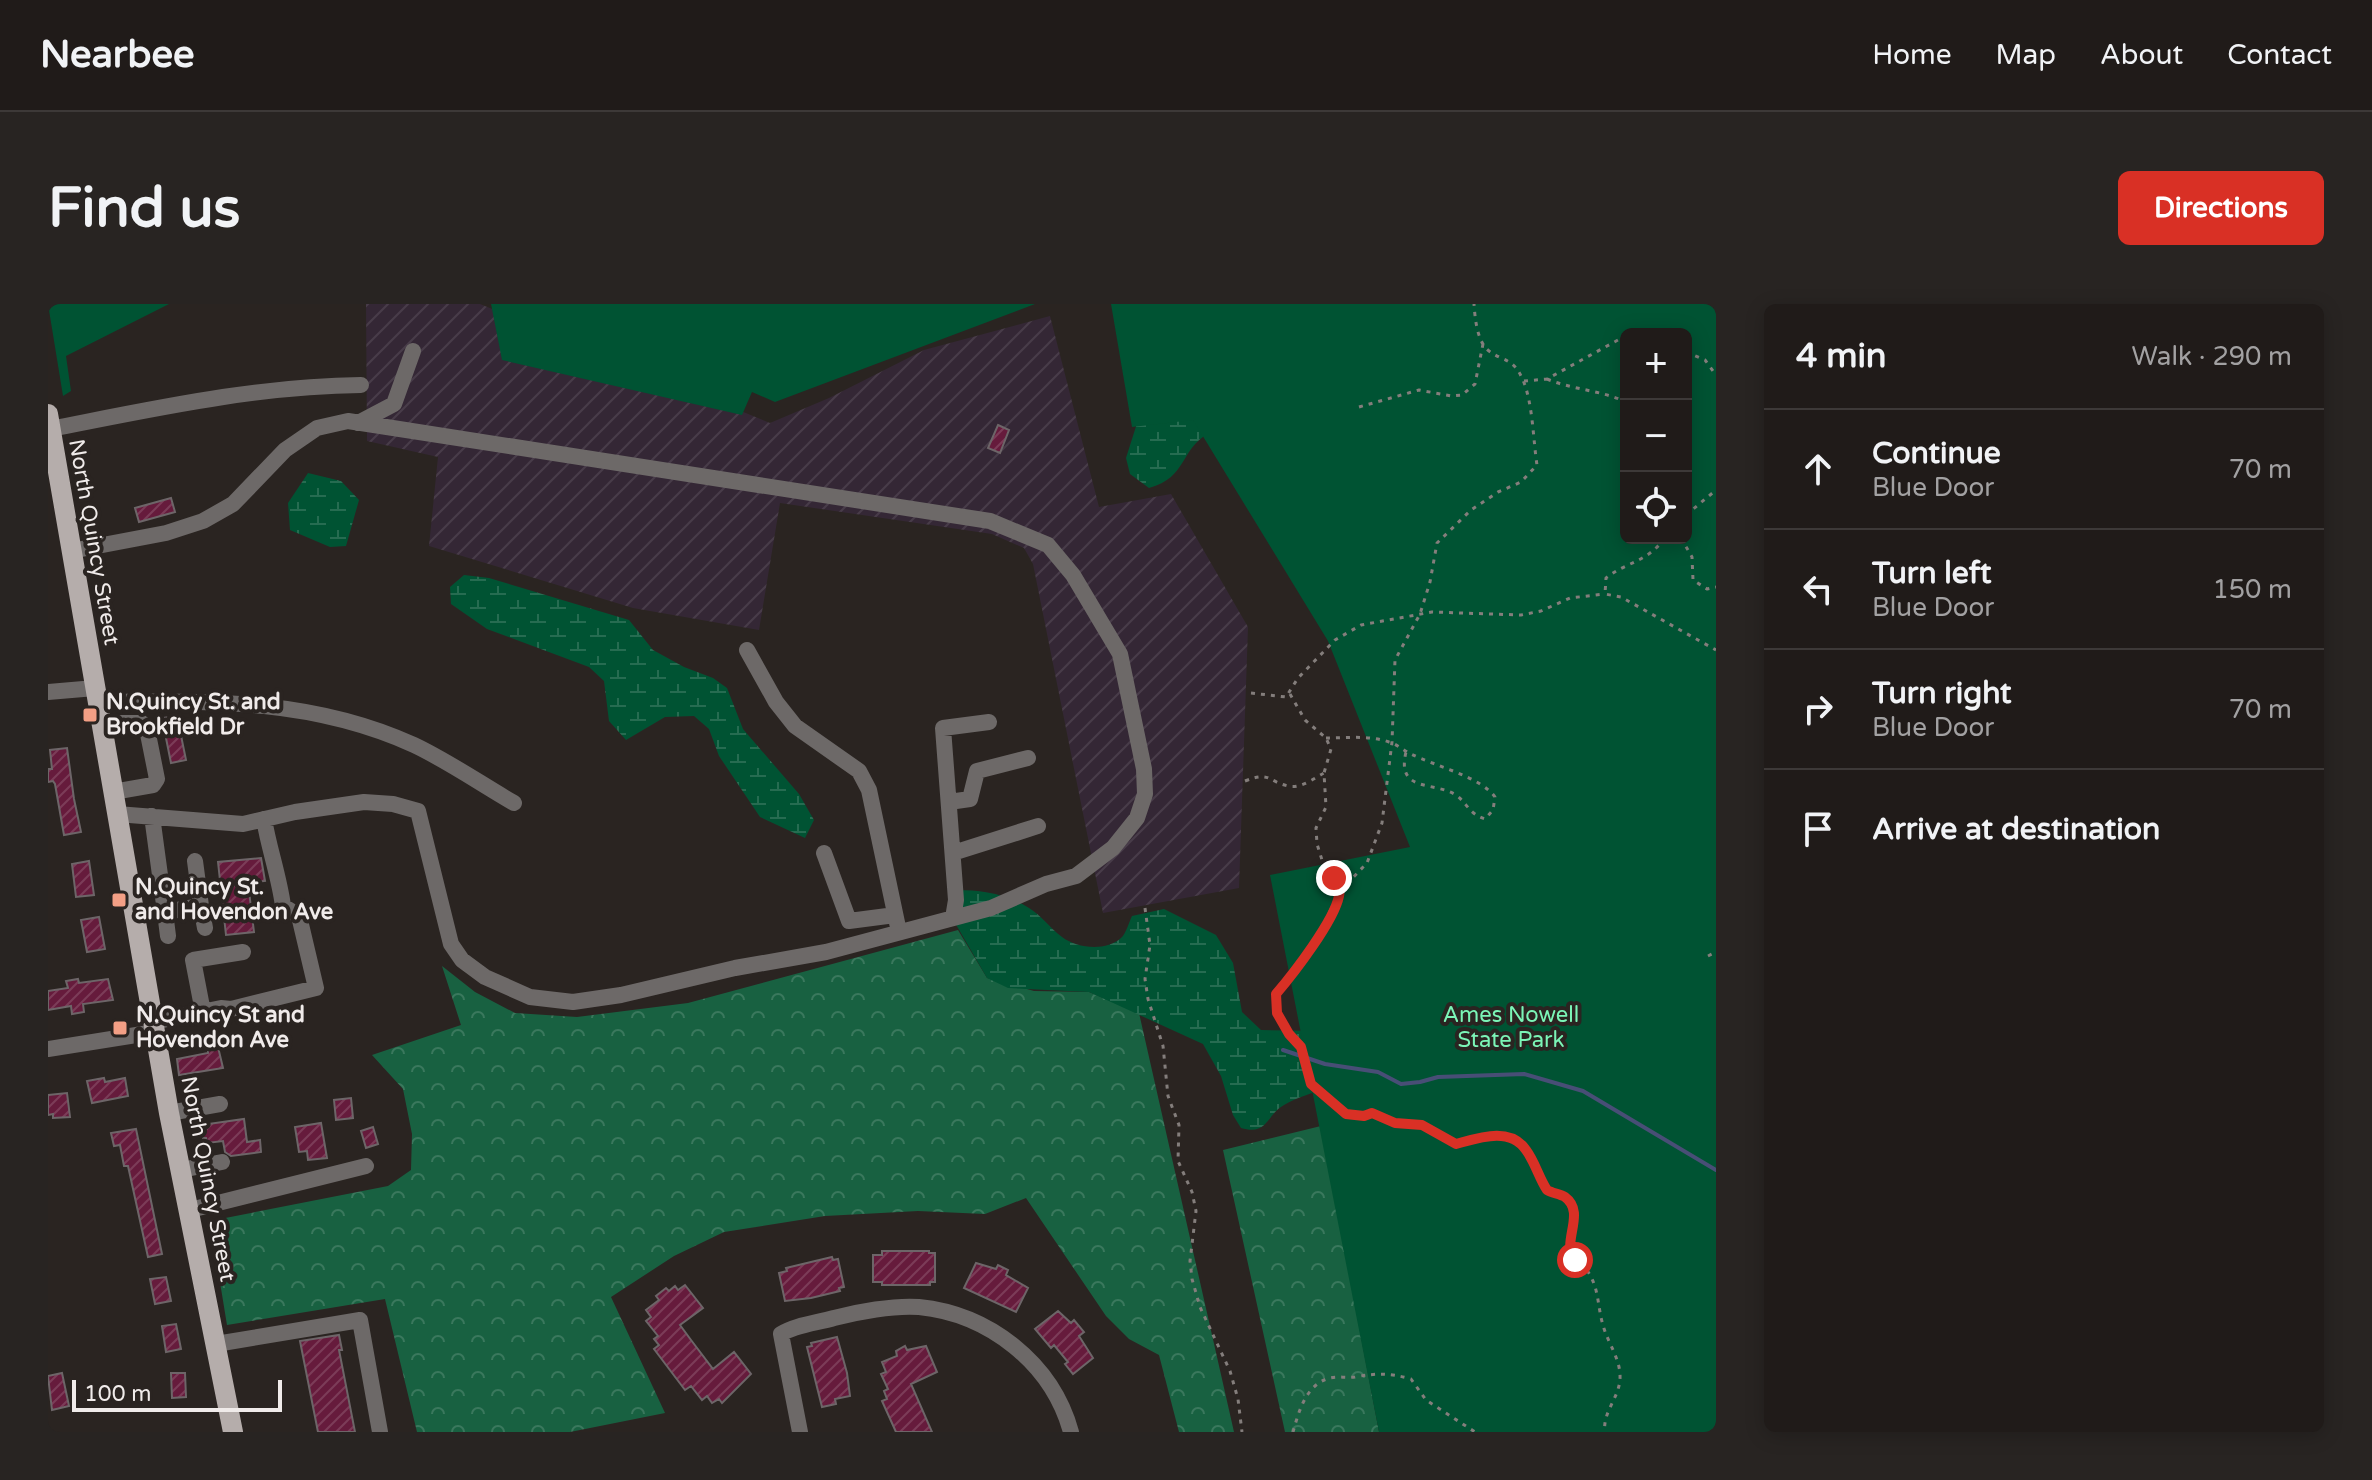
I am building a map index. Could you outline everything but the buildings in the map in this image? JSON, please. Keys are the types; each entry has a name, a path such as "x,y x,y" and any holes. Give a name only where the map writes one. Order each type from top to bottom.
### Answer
{"main road":[{"name":"North Quincy Street","path":"49,422 54,492 71,551 169,1113 233,1432"}],"street":[{"path":"358,423 394,404 413,351"},
{"path":"49,422 292,388 361,385"},
{"path":"71,551 166,533 203,521 233,504 285,450 317,428 348,421 990,521 1048,545 1073,575 1120,654 1144,769 1145,794 1137,818 1113,848 1076,876 1046,884 991,908 953,918 897,924 849,921 824,853"},
{"path":"747,650 776,702 795,726 859,771 869,790 897,924"},
{"path":"48,692 280,706 355,723 415,746 514,803"},
{"path":"953,918 956,900 943,728 989,722"},
{"path":"101,723 142,723 147,729 157,779 153,785 113,792"},
{"path":"949,802 970,799 977,771 1028,758"},
{"path":"117,814 243,824 364,802 393,804 418,811 451,944 462,960 485,977 530,997 573,1002 621,995 735,968 826,952 897,924"},
{"path":"152,816 168,936"},
{"path":"48,1049 316,988 299,916 283,906 279,874 270,856 264,819"},
{"path":"953,853 1038,826"},
{"path":"195,861 205,928"},
{"path":"134,914 201,906"},
{"path":"203,1012 193,960 243,952"},
{"path":"169,1113 220,1104"},
{"path":"181,1170 222,1162"},
{"path":"190,1210 366,1166"},
{"path":"800,1432 781,1334 853,1313 917,1307 980,1323 1009,1342 1031,1360 1055,1393 1071,1432"},
{"path":"216,1344 360,1320 380,1432"}],"path":[{"path":"1474,304 1483,344 1489,351 1510,360 1524,381 1537,465 1521,482 1498,492 1471,510 1437,543 1420,614 1395,660 1392,742 1382,823 1367,863 1340,891 1318,936 1276,994 1277,1013 1301,1047 1311,1084 1346,1114 1364,1116 1372,1113 1395,1123 1422,1125 1456,1144 1484,1136 1509,1137 1526,1149 1547,1190 1565,1197 1572,1207 1574,1227 1569,1242 1570,1254 1583,1264 1597,1290 1602,1322 1619,1362 1617,1397 1603,1423 1605,1432"},
{"path":"1524,381 1547,379 1620,340"},
{"path":"1359,407 1419,390 1462,395 1475,384 1483,344"},
{"path":"1692,355 1714,367 1716,375"},
{"path":"1547,379 1621,400"},
{"path":"1692,510 1716,490"},
{"path":"1605,594 1606,578 1616,570 1638,563 1660,544"},
{"path":"1684,544 1692,557 1693,580 1707,589 1716,587"},
{"path":"1251,693 1286,697 1298,678 1335,640 1361,625 1420,614 1470,612 1521,615 1541,611 1570,598 1605,594 1621,597 1716,650"},
{"path":"1290,694 1305,720 1326,738 1331,749 1324,773 1326,807 1316,828 1317,844 1322,860 1340,891"},
{"path":"1326,738 1367,737 1392,742 1406,752 1472,779 1495,797 1493,810 1485,819 1474,816 1456,795 1416,783 1406,773 1406,752"},
{"path":"1245,781 1270,777 1288,786 1304,785 1324,773"},
{"path":"1145,908 1150,945 1145,979 1148,999 1163,1046 1168,1096 1179,1125 1178,1161 1192,1192 1196,1211 1190,1261 1192,1279 1200,1307 1230,1371 1238,1399 1242,1432"},
{"path":"1708,956 1716,952"},
{"path":"1293,1432 1299,1410 1319,1383 1332,1378 1379,1372 1411,1379 1426,1400 1475,1432"}],"shaded area":[{"path":"366,304 480,304 770,423 829,398 924,350 1050,316 1099,507 1171,494 1248,627 1239,888 1103,913 1033,564 1024,548 992,534 780,503 759,630 633,608 429,546 438,457 367,441"}],"green space":[{"path":"48,304 169,304 66,356 71,391 63,396"},
{"path":"491,304 1035,304 775,402 752,392 742,415 502,360"},
{"name":"Ames Nowell State Park","path":"1111,304 1716,304 1716,1432 1379,1432 1270,875 1410,847 1328,641 1193,420 1132,427"},
{"path":"1143,378 1209,433 1192,447 1171,477 1149,488 1130,474 1126,458 1139,417"},
{"path":"308,473 341,481 359,500 346,546 330,547 290,530 288,503"},
{"path":"464,575 489,578 629,620 653,650 713,678 727,688 743,729 799,794 814,820 805,838 760,817 719,756 709,729 694,716 665,717 626,740 609,721 604,681 589,667 487,629 451,604 450,587"},
{"path":"957,890 984,892 1021,903 1062,937 1083,946 1099,947 1115,942 1124,934 1132,916 1164,909 1216,935 1233,963 1242,1012 1261,1030 1325,1031 1716,1432 1327,1088 1284,1105 1262,1127 1250,1130 1241,1128 1233,1115 1221,1076 1203,1044 1089,992 1008,988 987,978 947,909"},
{"path":"958,930 987,978 1034,991 1089,992 1139,1013 1234,1432 1179,1432 1159,1355 1129,1339 1106,1316 1026,1198 985,1214 918,1211 825,1216 724,1232 674,1256 611,1297 665,1413 570,1432 417,1432 385,1299 227,1325 210,1221 388,1186 411,1170 412,1134 403,1089 372,1055 461,1025 442,966 475,992 515,1013 577,1017 688,1003"},
{"path":"1321,1126 1379,1432 1285,1432 1223,1150"}],"waterway":[{"path":"1283,1050 1325,1064 1378,1072 1401,1084 1438,1077 1524,1074 1583,1091 1716,1170"}],"place":[{"name":"N.Quincy St. and Brookfield Dr","path":"90,715"},
{"name":"N.Quincy St. and Hovendon Ave","path":"119,900"},
{"name":"N.Quincy St and Hovendon Ave","path":"120,1028"}],"route":[{"path":"1334,878 1340,891 1338,899 1298,967 1276,994 1277,1013 1301,1047 1311,1084 1346,1114 1364,1116 1372,1113 1395,1123 1422,1125 1456,1144 1484,1136 1509,1137 1526,1149 1547,1190 1565,1197 1572,1207 1574,1227 1569,1242 1570,1254 1575,1260"}]}
